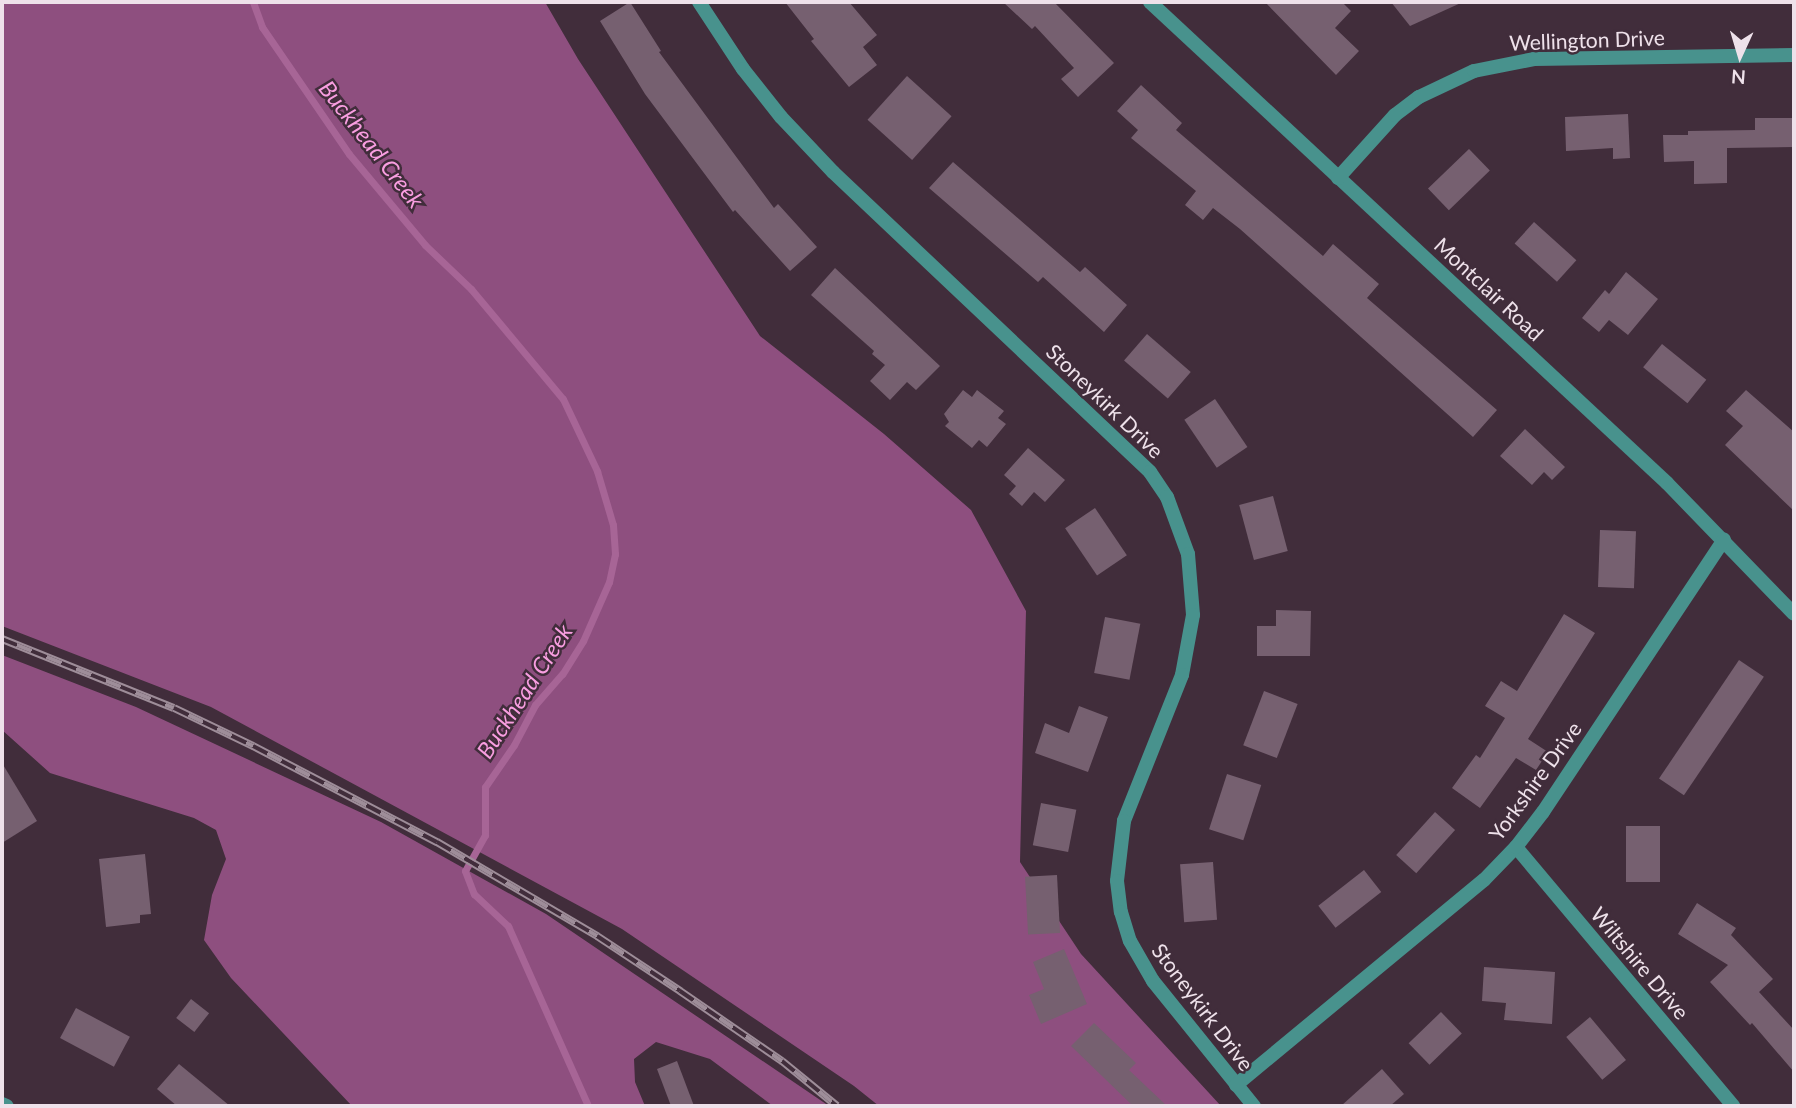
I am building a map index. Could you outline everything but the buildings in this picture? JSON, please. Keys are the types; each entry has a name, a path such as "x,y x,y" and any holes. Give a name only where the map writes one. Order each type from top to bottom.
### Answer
{"street":[{"name":"Stoneykirk Drive","path":"699,2 743,69 781,117 833,173 1150,472 1167,497 1179,524 1192,584 1189,645 1182,675 1124,821 1116,881 1121,912 1137,955 1153,981 1254,1106"},
{"name":"Montclair Road","path":"1150,2 1667,482 1794,614"},
{"name":"Wellington Drive","path":"1338,178 1395,115 1428,92 1474,71 1534,59 1794,55"},
{"name":"Yorkshire Drive","path":"1236,1085 1484,880 1516,847 1543,813 1724,540"},
{"name":"Wiltshire Drive","path":"1516,847 1733,1106"}],"shaded area":[{"path":"2,2 545,2 578,59 760,336 884,434 971,510 1026,611 1020,862 1081,954 1221,1106 879,1106 854,1086 622,929 211,707 2,626"},
{"path":"2,655 136,707 381,822 546,914 829,1106 773,1106 710,1059 656,1042 634,1059 635,1082 645,1106 352,1106 231,978 204,940 212,895 226,859 216,830 194,818 50,773 2,730"}],"waterway":[{"name":"Buckhead Creek","path":"253,2 262,27 349,154 425,245 471,289 563,399 597,471 613,525 615,554 609,582 583,641 562,674 535,705 514,745 485,787 485,835 465,871 474,894 508,926 588,1106"}],"railway":[{"path":"2,639 174,708 437,842 597,936 782,1061 837,1106"}]}
